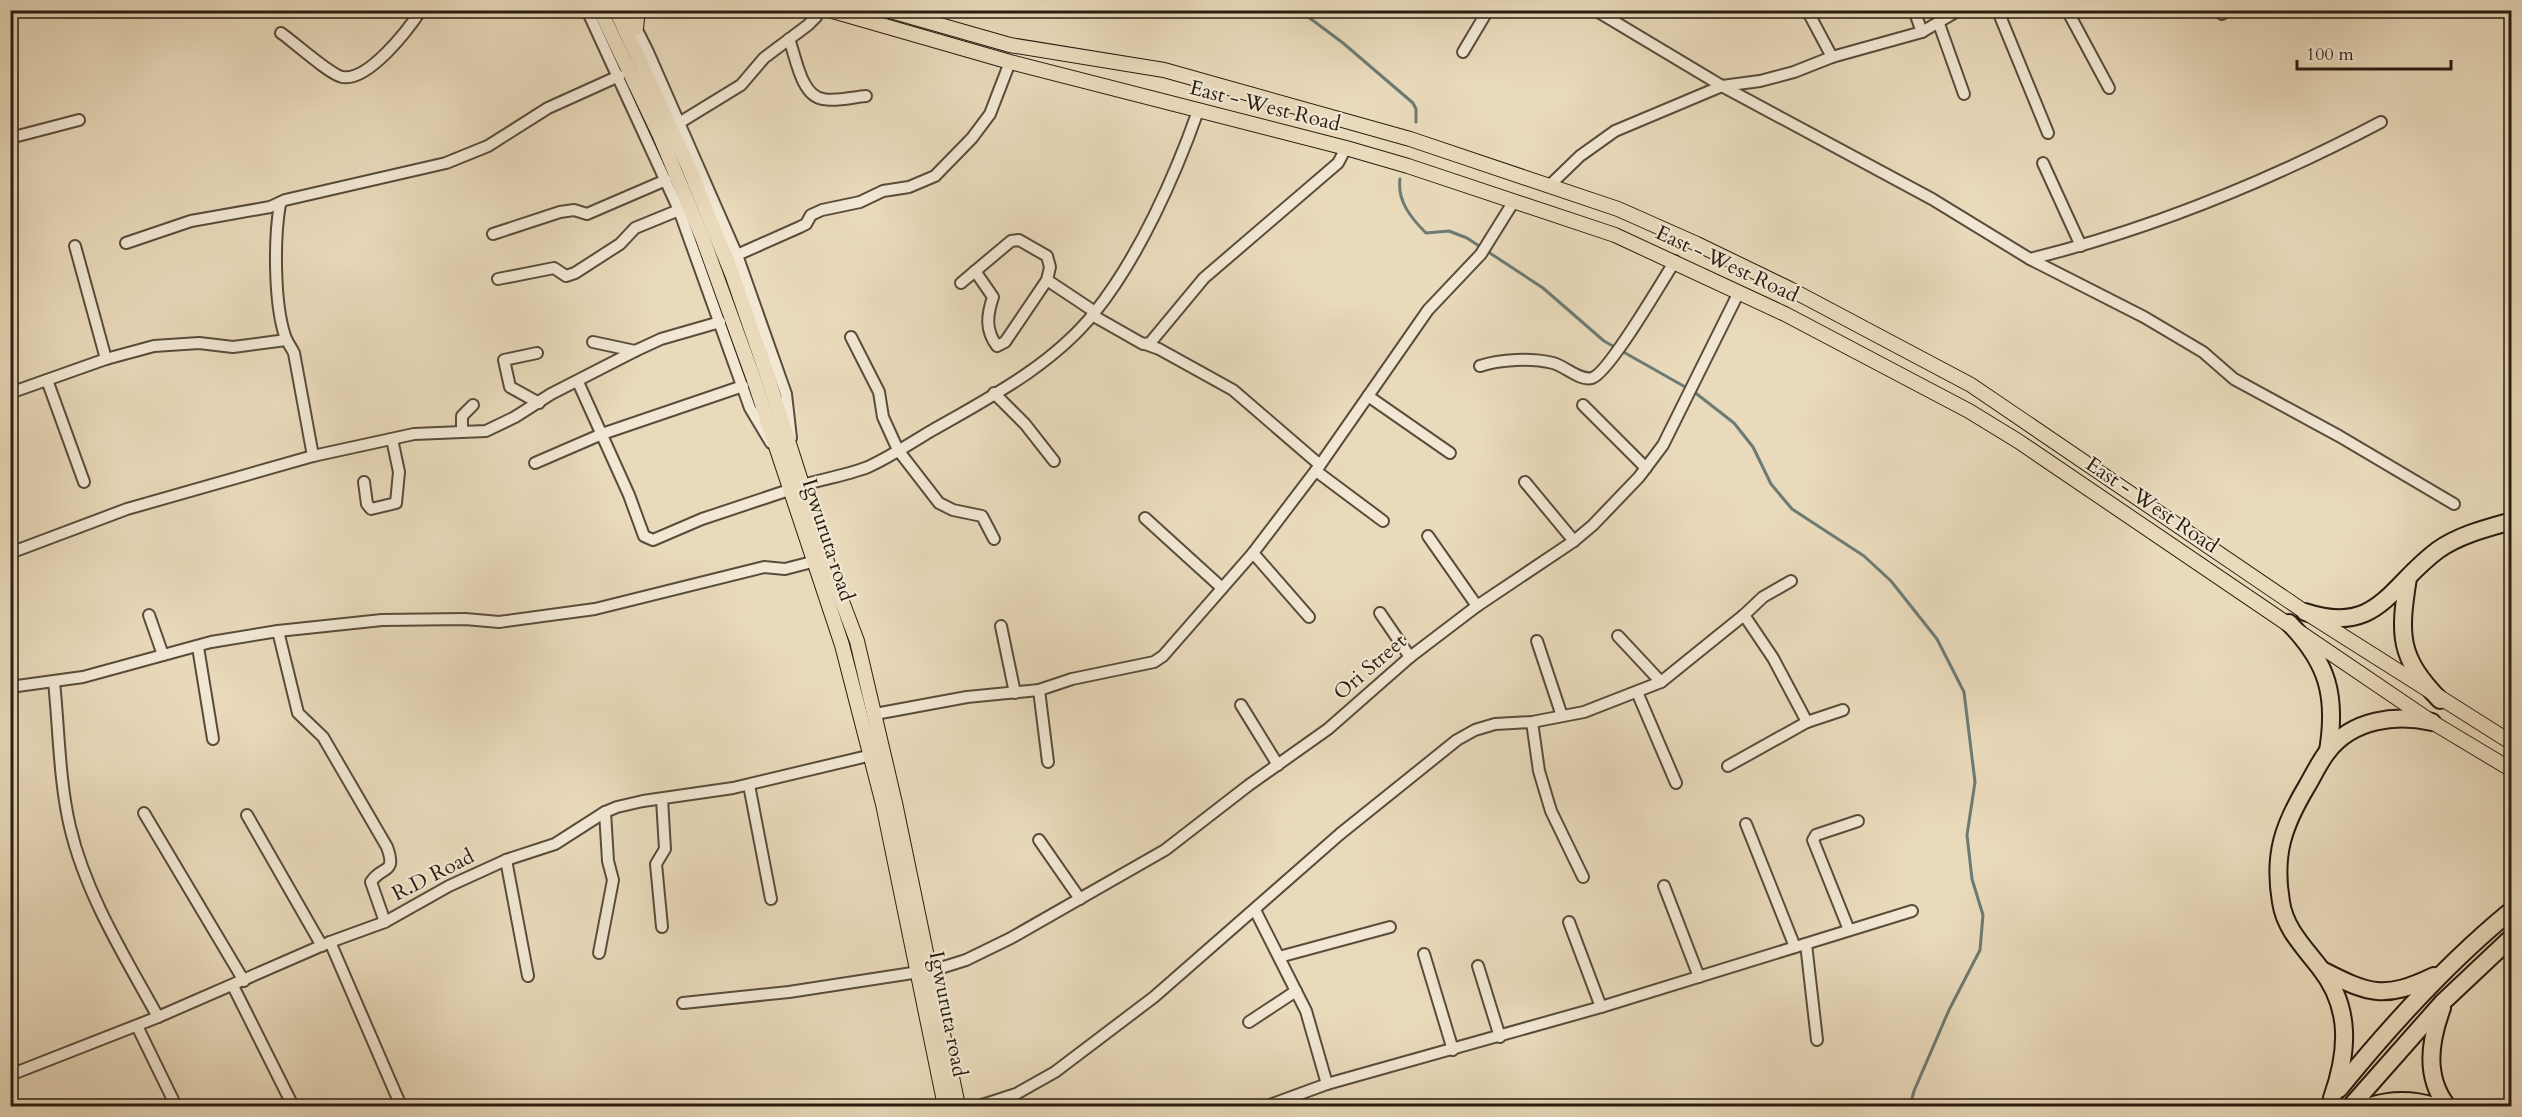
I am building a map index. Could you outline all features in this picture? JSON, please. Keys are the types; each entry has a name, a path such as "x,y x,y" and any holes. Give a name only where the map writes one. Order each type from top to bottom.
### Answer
{"highway":[{"path":"2305,612 2332,619 2354,617 2381,604 2424,561 2441,548 2472,534 2511,521"},
{"path":"2408,578 2402,623 2403,640 2420,680 2440,700"},
{"path":"2289,623 2316,655 2328,682 2332,713 2328,751"},
{"path":"2329,1102 2344,1060 2346,1042 2340,1011 2322,970 2288,927 2281,906 2278,869 2284,831 2294,808 2328,751 2349,731 2376,721 2406,718 2432,722"},
{"path":"2329,1102 2442,971 2509,912"},
{"path":"2351,1107 2443,1002 2511,937"},
{"path":"2322,970 2355,987 2384,992 2400,990 2442,971"},
{"path":"2443,1002 2431,1042 2431,1054 2436,1085 2447,1107"},
{"path":"2370,1107 2409,1100 2434,1107"}],"main road":[{"name":"Igwuruta road","path":"600,10 658,118 728,264 792,450 826,559 856,641 874,714 878,754"},
{"path":"616,10 658,118"},
{"path":"636,28 638,10"},
{"name":"East - West Road","path":"829,10 1010,62 1346,148 1615,235 1675,261 1969,411 2176,546 2432,722 2511,770"},
{"name":"East - West Road","path":"887,10 1010,45 1164,70 1410,139 1618,209 1697,244 1790,289 1971,385 2305,612 2440,700 2511,743"},
{"path":"906,16 906,32"},
{"name":"Igwuruta road","path":"658,118 753,377 812,562 878,754 925,971 958,1107"},
{"path":"2176,546 2187,531"},
{"name":"Igwuruta road","path":"925,971 945,1107"}],"street":[{"path":"281,33 335,74 348,77 375,63 409,28 421,10"},
{"path":"586,10 619,76 679,210 750,408 778,456"},
{"path":"627,10 680,123 737,255 786,394 792,450"},
{"path":"680,123 741,85 764,58 808,25 816,17 818,10"},
{"path":"1463,52 1488,10"},
{"path":"1595,10 1722,86 1932,199 2030,259 2144,317 2203,352 2234,379 2340,436 2454,504"},
{"path":"1807,10 1832,57"},
{"path":"1914,10 1922,32"},
{"path":"1550,185 1580,156 1615,131 1722,86 1760,81 1794,72 1832,57 1922,32 1939,24 1959,10"},
{"path":"2002,10 2000,16 2048,134"},
{"path":"2067,10 2109,88"},
{"path":"1939,24 1964,94"},
{"path":"789,39 806,87 811,94 824,100 866,96"},
{"path":"737,255 806,224 811,215 822,210 860,202 883,191 909,187 935,176 972,138 990,114 1010,62"},
{"path":"126,243 191,221 214,219 280,204 285,200 446,163 488,146 548,108 619,76"},
{"path":"802,485 868,467 1033,369 1063,346 1094,313 1116,283 1181,160 1198,111"},
{"path":"10,138 79,120"},
{"path":"2030,259 2081,246 2240,190 2380,122"},
{"path":"1145,344 1153,339 1204,279 1338,163 1346,148"},
{"path":"2043,163 2081,246"},
{"path":"492,234 560,212 574,210 587,214 666,180"},
{"path":"874,714 967,697 1039,690 1072,679 1154,662 1163,656 1252,553 1318,468 1434,302 1481,254 1514,201"},
{"path":"280,204 277,266 281,321 286,340 294,353 313,456"},
{"path":"498,279 554,268 566,276 575,273 620,244 635,228 679,210"},
{"path":"961,283 975,271 1011,241 1018,240 1047,256 1050,267 1047,280 1005,342 997,346 988,327 986,316 992,294 975,271"},
{"path":"75,246 106,359"},
{"path":"1480,366 1495,361 1549,363 1584,378 1592,378 1613,357 1675,261"},
{"path":"1047,280 1094,313 1145,344 1159,349 1233,390 1318,468 1383,521"},
{"name":"Ori Street","path":"683,1003 789,992 925,971 974,956 1165,850 1328,729 1410,657 1477,606 1574,541 1593,525 1646,468 1662,445 1739,292"},
{"path":"10,553 127,509 313,456 414,434 486,431 539,403 551,394 635,351 661,339 720,322"},
{"path":"851,337 879,392 883,417 898,450 939,503 953,510 981,516 994,539"},
{"path":"11,391 106,359 154,346 199,343 233,347 286,340"},
{"path":"593,342 635,351"},
{"path":"537,353 504,360 510,387 539,403"},
{"path":"47,380 84,482"},
{"path":"578,382 629,495 644,536 653,540 702,519 789,490"},
{"path":"535,463 602,434 743,386"},
{"path":"994,393 1025,424 1054,461"},
{"path":"1368,396 1450,453"},
{"path":"462,431 462,416 473,405"},
{"path":"1582,405 1646,468"},
{"path":"364,482 369,508 396,503 399,472 392,439"},
{"path":"1525,482 1574,541"},
{"path":"1145,518 1222,588"},
{"path":"1428,536 1477,606"},
{"path":"1252,553 1309,617"},
{"path":"10,687 83,677 211,642 278,631 382,620 465,619 498,622 595,609 764,567 785,569 812,562"},
{"path":"979,1107 1016,1094 1054,1072 1154,997 1340,834 1457,740 1476,730 1495,724 1532,722 1605,705 1661,682 1763,597 1791,581"},
{"path":"1380,613 1410,657"},
{"path":"148,615 163,655"},
{"path":"1744,615 1773,658 1807,722"},
{"path":"1001,626 1015,693"},
{"path":"278,631 298,713 323,737 387,847 392,860 389,868 371,882 385,922"},
{"path":"1618,636 1661,682"},
{"path":"1537,641 1562,716"},
{"path":"198,647 213,739"},
{"path":"54,682 73,840 107,923 158,1017"},
{"path":"1039,690 1048,762"},
{"path":"1637,692 1676,783"},
{"path":"1241,705 1278,765"},
{"path":"1728,766 1807,722 1844,710"},
{"path":"1532,722 1539,771 1551,811 1583,877"},
{"name":"R.D Road","path":"10,1075 137,1026 326,944 385,922 449,886 506,860 555,844 605,812 643,801 750,784 878,754"},
{"path":"750,784 771,899"},
{"path":"662,799 665,849 656,864 662,927"},
{"path":"599,954 613,880 608,861 605,812"},
{"path":"144,813 244,981"},
{"path":"247,815 326,944 401,1107"},
{"path":"1849,930 1813,840 1816,835 1858,820"},
{"path":"1746,824 1801,945 1817,1040"},
{"path":"1040,840 1080,899"},
{"path":"506,860 528,976"},
{"path":"1664,886 1699,977"},
{"path":"1255,910 1311,1024 1327,1084"},
{"path":"1267,1107 1327,1084 1500,1037 1912,911"},
{"path":"1569,922 1601,1007"},
{"path":"1279,957 1390,927"},
{"path":"1424,954 1453,1050"},
{"path":"1478,966 1500,1037"},
{"path":"233,986 292,1107"},
{"path":"1249,1022 1296,991"},
{"path":"137,1026 176,1107"}],"waterway":[{"path":"1299,10 1343,43 1413,103 1416,109 1416,122"},
{"path":"1400,179 1403,202 1410,215 1426,233 1449,231 1467,238 1543,288 1604,341 1687,388"},
{"path":"1693,391 1734,423 1753,447 1771,484 1792,509 1864,556 1891,581 1937,639 1964,692 1975,782 1967,835 1972,879 1983,915 1980,950 1949,1010 1914,1091 1910,1106"}]}
